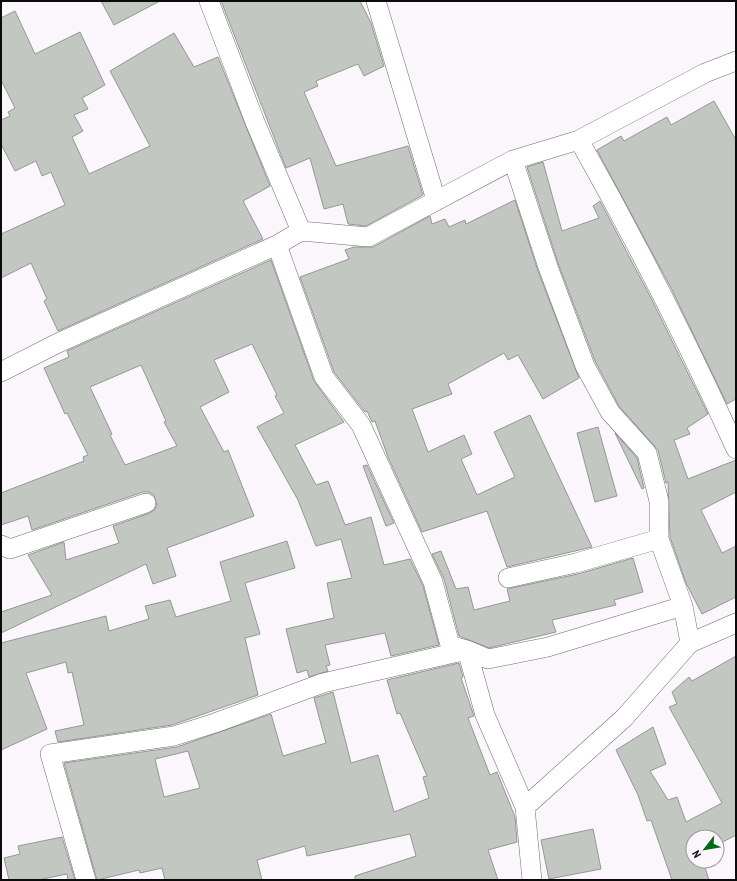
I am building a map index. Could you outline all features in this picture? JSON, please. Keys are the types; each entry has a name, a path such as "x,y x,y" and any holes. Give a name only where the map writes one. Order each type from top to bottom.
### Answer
{"street":[{"path":"209,1 255,122 301,232"},
{"path":"376,1 436,200"},
{"path":"1,372 58,343 276,245 301,232 368,236 513,160 579,140 704,73 736,61"},
{"path":"579,140 638,246 697,364 736,449"},
{"path":"513,160 548,267 585,366 610,412 648,453 659,501 658,538 683,606 690,643"},
{"path":"276,245 324,378 360,425 433,582 450,645 488,659 548,647 683,606"},
{"path":"1,545 10,549 146,503"},
{"path":"508,578 576,563 658,538"},
{"path":"525,807 624,718 690,643 736,623"},
{"path":"467,650 485,715 525,807 532,880"},
{"path":"86,880 50,754 174,736 215,723 323,683 467,650"}],"building":[{"path":"101,1 160,1 114,25"},
{"path":"221,1 360,1 371,23 384,66 364,76 358,64 316,81 318,86 304,92 336,166 408,146 423,195 366,226 348,224 343,204 324,209 310,158 286,168"},
{"path":"15,11 35,54 80,32 105,85 82,98 88,109 74,115 83,131 72,137 89,174 150,146 110,71 174,33 194,67 218,57 270,186 243,201 263,239 58,331 44,301 47,299 31,263 1,278 1,234 65,205 51,172 42,176 36,161 15,171 1,144 1,120 10,116 8,112 15,108 1,80 1,18"},
{"path":"714,101 736,140 736,399 727,404 671,288 597,150 621,136 624,141 667,117 671,125"},
{"path":"543,162 562,231 599,218 593,206 600,201 651,298 708,414 687,428 690,434 674,440 688,479 736,460 736,492 701,510 722,553 736,546 736,597 702,614 686,583 670,537 668,482 666,483 658,450 619,406 595,361 558,263 527,167"},
{"path":"515,200 538,271 579,378 543,399 518,355 508,360 504,353 448,384 452,394 412,409 428,452 464,435 472,454 461,459 477,495 515,477 494,432 530,415 592,547 507,567 487,511 422,532 388,457 375,421 372,422 367,411 365,412 334,372 300,277 349,259 345,250 354,247 373,247 430,216 432,224 445,219 449,227 465,220 466,224"},
{"path":"271,260 314,381 344,422 295,445 316,485 328,481 345,525 371,517 384,565 410,559 423,586 439,645 391,656 385,633 325,645 330,665 326,666 328,671 309,677 307,670 297,673 286,629 334,618 327,583 352,578 341,539 316,546 298,500 257,427 284,413 275,396 277,395 252,344 214,360 229,392 200,407 224,452 228,450 254,516 167,548 176,576 153,584 146,564 1,633 1,612 52,595 28,555 64,542 66,560 119,543 113,526 150,513 157,505 154,495 149,492 143,492 32,530 28,516 1,525 1,493 84,461 83,457 88,455 67,413 65,414 44,368 69,357 67,351","holes":["141,365 166,421 164,422 177,446 125,465 110,435 112,434 90,387"]},
{"path":"598,427 617,496 595,502 577,433"},
{"path":"615,433 637,458 644,488 642,489"},
{"path":"367,465 394,523 386,526 363,466"},
{"path":"287,541 295,568 245,583 260,634 245,638 258,695 172,725 58,742 55,731 84,725 72,672 68,673 66,662 26,673 47,729 1,750 1,643 106,616 109,631 149,619 145,606 170,600 176,617 231,601 220,562"},
{"path":"441,551 456,589 468,587 474,610 510,601 507,589 578,574 633,558 643,592 614,600 616,605 552,620 556,632 489,648 459,636 444,579 432,554"},
{"path":"736,656 736,835 725,841 725,829 685,829 685,869 706,869 709,880 672,880 651,820 647,821 638,795 616,750 653,727 666,764 650,771 668,800 677,797 686,822 722,803 669,707 677,704 672,692 689,677 692,681"},
{"path":"459,663 463,677 461,678 474,716 468,718 490,775 497,772 515,817 517,842 488,850 498,880 355,880 355,876 416,856 410,834 307,856 305,846 257,860 262,880 165,880 162,868 140,873 139,870 97,880 64,763 177,747 271,714 283,756 326,743 314,698 333,692 351,763 378,755 394,812 429,798 423,777 427,776 400,713 397,714 387,680","holes":["188,751 200,788 164,797 155,759"]},
{"path":"593,829 601,869 549,879 541,840"},
{"path":"62,837 75,880 68,880 67,874 38,880 9,880 4,858 20,854 18,846"}]}
